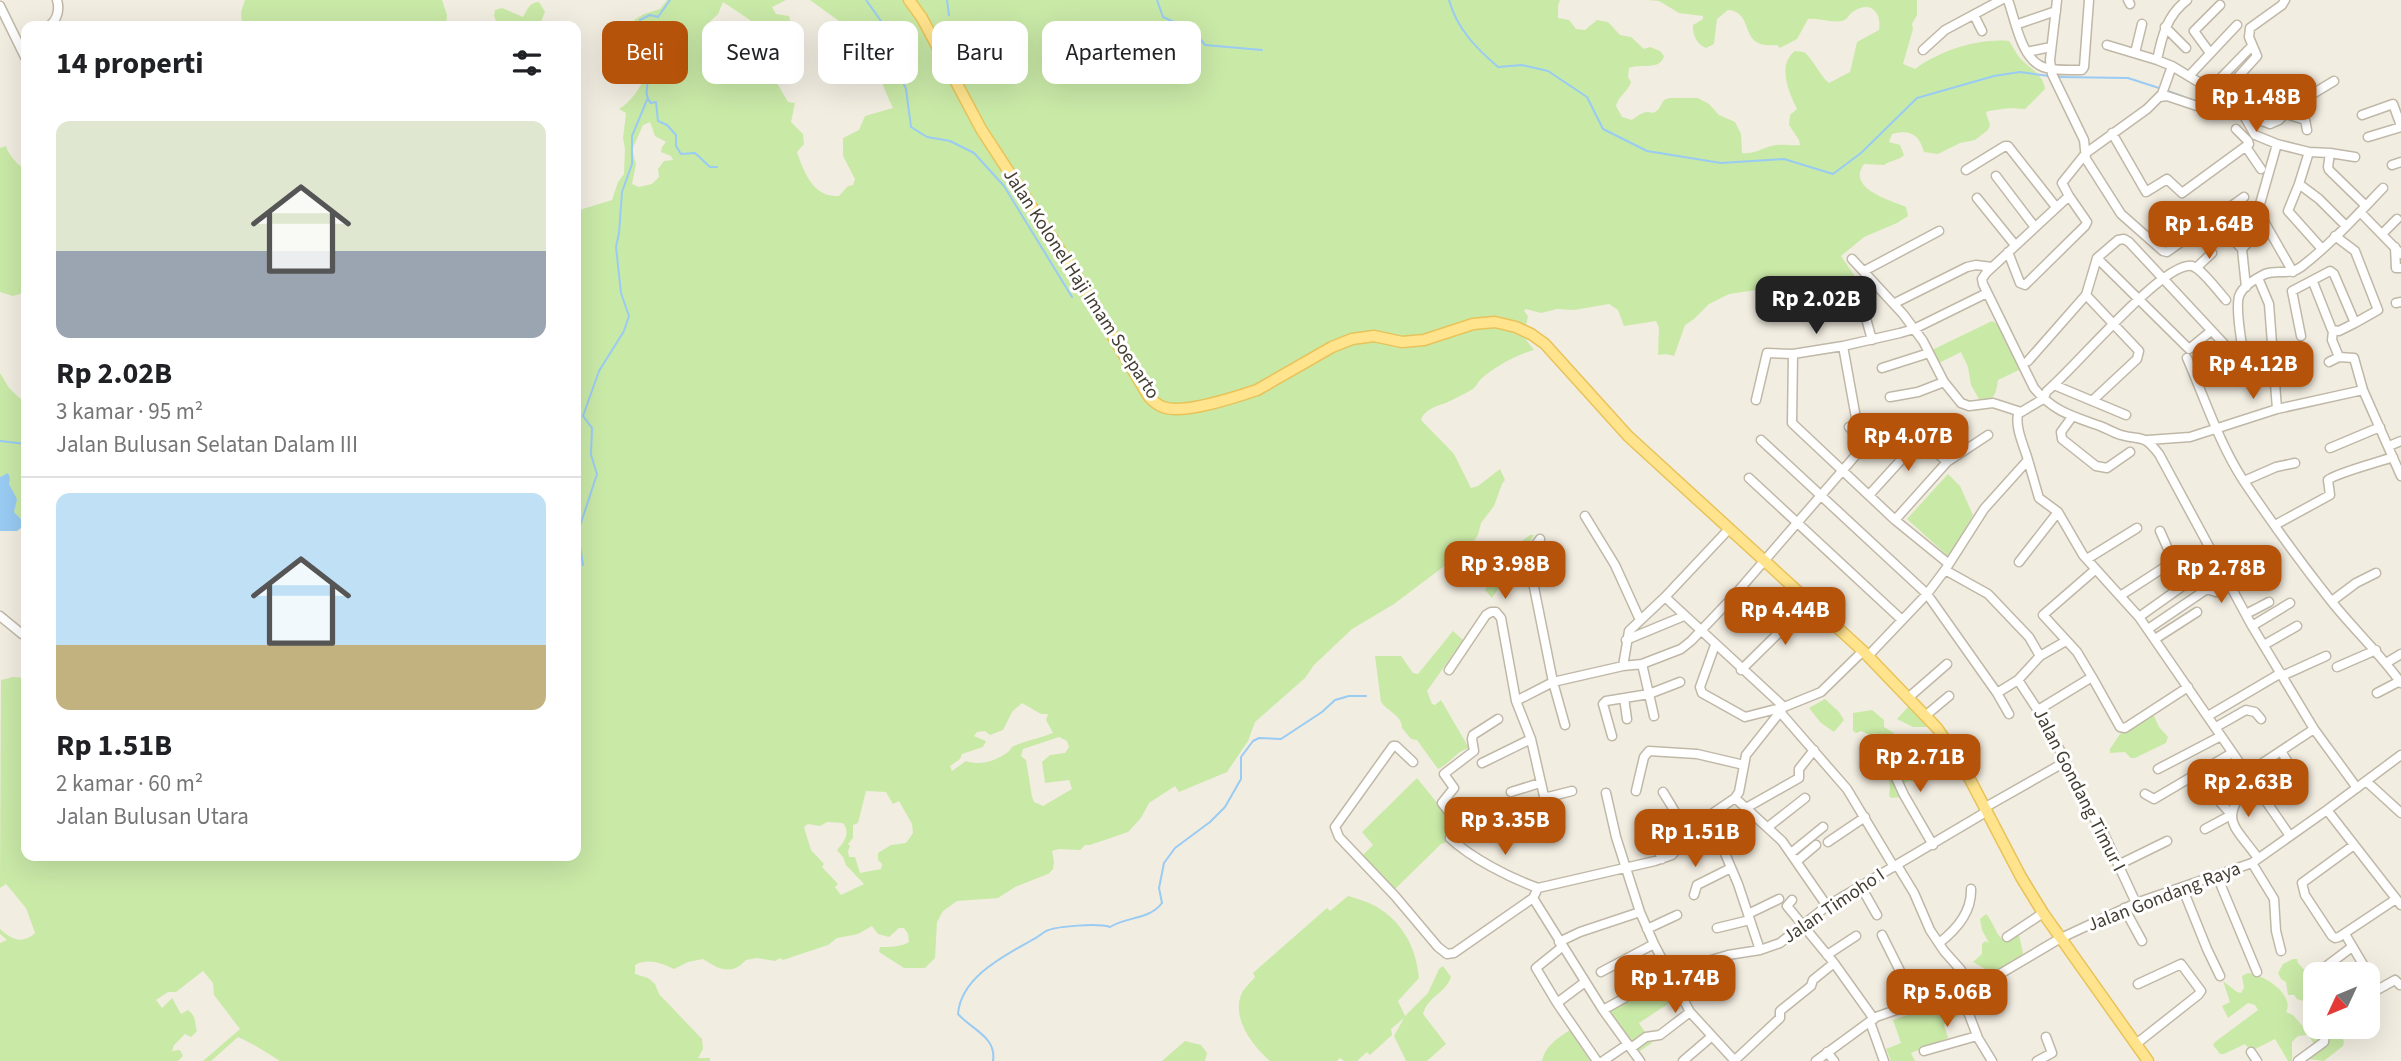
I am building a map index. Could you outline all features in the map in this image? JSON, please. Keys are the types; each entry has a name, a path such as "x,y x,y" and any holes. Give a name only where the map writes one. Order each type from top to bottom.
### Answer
{"main road":[{"name":"Jalan Kolonel Haji Imam Soeparto","path":"909,0 922,18 981,129 1076,275 1149,397 1163,408 1177,409 1244,395 1332,347 1352,339 1374,336 1402,342 1424,340 1473,324 1496,322 1516,327 1545,344 1628,436 1866,654 1937,728 1963,766 2043,913 2146,1060"}],"street":[{"path":"53,21 59,6 57,0"},
{"path":"1923,50 1945,30 2001,0"},
{"path":"2008,0 2025,48 2035,62 2052,74 2083,69 2090,0"},
{"path":"2057,0 2050,60 2052,74 2081,132 2086,159 2121,214 2163,251 2172,250 2244,197"},
{"path":"2161,96 2209,110 2213,107 2257,56 2249,37 2250,27 2282,5 2285,0"},
{"path":"2157,60 2165,27 2182,1"},
{"path":"2210,53 2194,32 2220,5"},
{"path":"0,6 21,41"},
{"path":"2021,23 2056,11"},
{"path":"1974,15 1982,31"},
{"path":"2135,53 2142,24"},
{"path":"2189,76 2237,25"},
{"path":"2165,27 2186,48"},
{"path":"2107,45 2172,66 2210,89 2251,47"},
{"path":"2031,51 2051,47"},
{"path":"1977,198 2012,248 2020,283 2024,285 2081,231 2087,222 2062,183 2086,153 2161,96 2172,66"},
{"path":"2217,100 2270,124 2334,81"},
{"path":"2362,115 2397,103 2401,126 2368,137"},
{"path":"2284,113 2305,120 2307,130"},
{"path":"2244,114 2255,135 2277,144 2309,152 2355,157"},
{"path":"2112,133 2146,192 2167,179 2184,193 2246,147 2248,141 2236,129"},
{"path":"2277,144 2258,211 2293,272"},
{"path":"1966,170 2008,146 2056,208"},
{"path":"2246,147 2261,169"},
{"path":"2309,152 2288,211 2322,249"},
{"path":"2330,153 2329,170 2401,254"},
{"path":"1996,176 2035,226"},
{"path":"2299,184 2319,199 2346,226"},
{"path":"2247,368 2238,300 2241,292 2269,273 2293,272 2322,249 2383,188"},
{"path":"2069,196 1982,279 2034,388 2058,410 2118,434 2148,440 2190,438 2277,409 2363,390"},
{"path":"2382,234 2397,219"},
{"path":"2242,249 2265,223"},
{"path":"1864,271 1939,231"},
{"path":"2228,234 2242,249 2246,287"},
{"path":"2333,331 2339,331 2375,313 2377,306 2355,251 2335,236"},
{"path":"2028,362 2085,295 2097,258 2118,240 2124,239 2226,346"},
{"path":"2395,247 2396,268 2401,268"},
{"path":"2196,268 2212,253"},
{"path":"2097,258 2189,349 2211,331"},
{"path":"1852,259 1895,303 1956,399 1965,405 1993,403 2021,412"},
{"path":"1895,303 1967,267 1992,267"},
{"path":"2226,300 2196,268 2177,268 2114,324 2043,398 2016,418 2039,498 2057,512 2087,559 2148,629 2290,836"},
{"path":"2301,336 2292,291 2333,271 2355,323"},
{"path":"2258,278 2269,304 2277,409"},
{"path":"2312,282 2333,331 2332,340 2339,357"},
{"path":"1756,400 1765,354 1793,354 1843,346 1914,329 1987,293"},
{"path":"2085,295 2135,347 2139,355 2092,401"},
{"path":"1862,304 1872,340"},
{"path":"1843,346 1856,418"},
{"path":"1882,368 1929,353"},
{"path":"1793,354 1792,423 1947,567 1988,594 2029,637 2040,656"},
{"path":"2329,362 2339,357 2354,358 2363,390 2401,476"},
{"path":"2187,358 2229,456 2244,481 2332,601 2401,682 2377,693"},
{"path":"2228,373 2273,361"},
{"path":"1890,397 1918,392 1944,382"},
{"path":"2054,385 2126,415"},
{"path":"2072,417 2061,432 2062,439 2100,468 2107,468 2130,452"},
{"path":"1516,701 1552,682 1642,664 1681,649 1701,632 1882,425"},
{"path":"1849,427 1866,443"},
{"path":"2330,448 2380,427"},
{"path":"1908,431 1921,438 1947,462"},
{"path":"1895,520 1947,462 1988,435"},
{"path":"1870,494 1921,438"},
{"path":"1761,440 1927,594 2009,714"},
{"path":"2148,440 2159,454 2252,626 2314,729 2357,788"},
{"path":"2389,446 2401,441"},
{"path":"2275,525 2330,495 2328,480 2333,476 2393,457"},
{"path":"1714,645 1700,687 1702,693 1745,717 1782,709 1821,692 1866,654 1927,594 1984,509 2028,460"},
{"path":"2244,481 2276,467 2295,463"},
{"path":"1749,478 1902,620"},
{"path":"2019,562 2057,512"},
{"path":"1585,516 1615,565 1640,620"},
{"path":"2087,559 2137,528"},
{"path":"1623,666 1627,636 1729,529"},
{"path":"2139,617 2183,586 2184,582 2160,531"},
{"path":"1540,539 1530,553 1529,562 1552,682 1565,725"},
{"path":"2120,596 2174,561"},
{"path":"2096,569 2043,615 2077,652 2120,727 2125,728 2188,687"},
{"path":"2332,601 2356,583 2376,573"},
{"path":"2148,629 2207,589 2216,592 2229,583"},
{"path":"1665,597 1782,709 1847,789 1914,893 1924,919 1939,943 1961,970 1977,1036 1992,1061"},
{"path":"2246,614 2269,602"},
{"path":"1741,670 1809,603"},
{"path":"2252,626 2290,603"},
{"path":"1449,670 1486,615 1491,611 1496,612 1501,618 1516,701 1531,739 1542,792 1548,797 1572,791"},
{"path":"2155,639 2197,612"},
{"path":"0,616 21,633"},
{"path":"1627,636 1684,616"},
{"path":"2264,645 2297,626"},
{"path":"1997,693 2018,680 2040,656 2066,641"},
{"path":"2337,667 2376,650"},
{"path":"2386,663 2401,654"},
{"path":"2208,716 2282,674 2326,656"},
{"path":"1642,664 1654,716"},
{"path":"1908,698 1947,664"},
{"path":"2038,710 2092,677"},
{"name":"Jalan Gondang Timur I","path":"2018,680 2038,710 2136,903"},
{"path":"1612,736 1603,704 1606,701 1649,694 1680,682"},
{"path":"1925,716 1949,696"},
{"path":"1624,698 1627,719"},
{"path":"1498,719 1473,735 1474,751 1444,774 1454,788 1442,803 1458,823 1450,838 1492,866 1538,888 1672,855 1694,826 1725,807 1740,792 1744,765 1750,749 1782,709"},
{"path":"2216,727 2246,710 2255,712 2261,719"},
{"path":"2281,951 2276,931 2274,899 2231,820 2231,814 2248,777 2314,729"},
{"path":"2158,769 2221,736"},
{"path":"1482,763 1531,739"},
{"path":"1413,762 1396,746 1393,747 1335,827 1339,837 1395,896 1438,947 1447,954 1454,953 1533,898 1538,888"},
{"path":"1746,808 1799,778 1799,769 1814,750"},
{"path":"1636,791 1644,757 1648,751 1697,754 1744,765"},
{"path":"2281,751 2292,769"},
{"path":"2145,794 2154,799 2232,753"},
{"path":"1885,754 1904,795 1933,845"},
{"name":"Jalan Gondang Raya","path":"1816,1061 1872,1020 1916,1003 1983,984 2061,939 2124,908 2255,861 2401,755"},
{"name":"Jalan Timoho I","path":"1603,1010 1671,972 1780,943 1827,906 1860,885 1933,845 2065,762"},
{"path":"2366,781 2401,813"},
{"path":"1511,792 1541,783"},
{"path":"1661,857 1673,849 1683,831 1663,792"},
{"path":"2211,792 2231,814"},
{"path":"1606,793 1616,837 1640,912 1654,944 1690,1012 1735,1061 1780,1018 1780,1012 1811,986 1813,979 1834,963"},
{"path":"1735,798 1768,827 1791,853 1827,906"},
{"path":"1768,827 1805,799"},
{"path":"2328,810 2399,902 2337,939 2332,936 2305,895 2302,883 2354,845"},
{"path":"2205,829 2231,814"},
{"path":"1709,816 1760,950"},
{"path":"1828,842 1865,817"},
{"path":"1646,824 1661,857"},
{"path":"1791,853 1823,827"},
{"path":"2118,865 2167,841"},
{"path":"1797,861 1816,845"},
{"path":"1695,895 1695,888 1700,883 1731,868"},
{"path":"2217,876 2257,972"},
{"path":"1860,885 1877,915"},
{"path":"2182,887 2220,976"},
{"path":"1939,943 1964,919 1971,889"},
{"path":"1533,898 1603,1010 1640,1061"},
{"path":"1717,928 1749,917 1779,899"},
{"path":"1793,900 1787,905 1834,963 1872,1020 1884,1061"},
{"path":"2124,908 2142,941"},
{"path":"1597,1061 1536,968 1580,932 1640,912"},
{"path":"2007,937 2043,913"},
{"path":"1647,929 1676,915"},
{"path":"2345,934 2361,962"},
{"path":"1828,955 1856,936"},
{"path":"1882,936 1916,1003"},
{"path":"1601,972 1654,944"},
{"path":"2332,962 2352,947"},
{"path":"2136,1044 2201,991 2181,964 2138,984"},
{"path":"2380,987 2395,980 2400,985"},
{"path":"1557,1003 1585,982"},
{"path":"1603,1061 1646,1038 1660,1035 1690,1012"},
{"path":"1924,1051 1977,1036"},
{"path":"1683,1061 1711,1037"},
{"path":"2037,1061 2052,1053 2046,1038"},
{"path":"2298,1061 2324,1040"},
{"path":"1827,1052 1834,1061"},
{"path":"2252,1052 2257,1061"}],"green space":[{"path":"245,0 442,0 447,15 446,21 242,21"},
{"path":"667,0 786,0 772,7 776,14 789,16 790,21 751,21 723,2 718,14 710,21 702,21 702,84 778,84 788,102 795,103 791,122 803,134 804,144 797,152 807,176 811,183 830,196 839,196 848,186 853,185 855,179 843,156 843,138 859,130 865,116 893,108 883,84 918,84 918,21 839,21 810,0 1560,0 1558,18 1569,20 1576,29 1585,30 1597,20 1608,22 1620,35 1631,37 1644,49 1650,47 1664,56 1659,64 1629,68 1628,77 1631,82 1616,106 1622,117 1632,120 1644,113 1653,113 1669,98 1698,98 1709,104 1719,115 1735,122 1741,134 1742,153 1777,145 1800,145 1789,125 1790,115 1797,109 1786,80 1789,57 1795,51 1804,52 1829,83 1850,72 1857,42 1879,30 1877,14 1866,7 1854,11 1842,21 1808,19 1797,39 1780,48 1777,45 1756,42 1742,17 1728,10 1717,19 1714,44 1706,48 1698,42 1693,28 1703,16 1679,13 1659,1 1647,0 1917,0 1917,15 1912,24 1903,64 1915,69 1959,47 2009,41 2019,57 2044,83 2045,89 2025,109 1988,111 1988,130 1975,140 1960,143 1938,154 1924,152 1913,134 1892,134 1889,142 1900,145 1904,155 1884,165 1864,164 1860,172 1861,180 1880,197 1906,207 1908,216 1864,237 1841,256 1856,278 1837,283 1822,283 1801,293 1763,289 1729,294 1709,304 1685,325 1674,356 1658,355 1659,328 1656,321 1624,326 1618,310 1609,304 1541,313 1526,309 1524,311 1528,316 1524,337 1534,350 1498,366 1473,389 1429,410 1421,420 1454,454 1471,488 1478,486 1500,469 1505,480 1494,506 1481,523 1478,535 1470,546 1474,550 1447,564 1394,604 1352,629 1314,665 1305,678 1255,722 1248,741 1227,772 1179,792 1175,786 1149,803 1141,818 1128,832 1085,845 1080,850 1052,851 1053,869 1048,874 1015,887 998,898 957,901 943,911 937,922 935,958 925,968 904,968 879,952 880,947 899,946 909,942 904,928 899,928 889,937 878,934 872,926 858,934 837,938 828,945 783,960 757,958 746,960 730,969 714,966 703,959 674,969 650,962 635,965 635,974 648,978 655,984 659,994 702,1039 703,1049 698,1058 710,1058 710,1061 280,1061 238,1037 211,1061 203,1061 240,1029 214,995 213,983 203,971 176,992 168,992 156,1000 162,1008 172,998 181,1014 188,1010 194,1017 197,1031 191,1037 185,1034 174,1045 172,1051 180,1050 183,1056 178,1061 0,1061 0,943 7,940 0,934 0,929 8,936 21,940 35,933 26,908 6,884 0,888 1,680 21,678 21,861 581,861 581,209 612,200 624,174 623,138 626,113 619,109 628,102 641,84 688,84 688,21 634,20 660,9","holes":["650,122 655,136 666,142 661,152 671,156 673,160 664,161 658,169 659,177 652,184 639,187 632,184 636,164 632,150 643,125","1022,703 1041,714 1048,714 1046,720 1053,733 1016,745 993,760 982,763 966,761 952,771 950,766 960,759 962,754 983,747 986,741 974,736 977,732 985,731 990,735 1003,730 1012,712","1059,737 1067,741 1069,747 1065,753 1050,755 1042,762 1045,783 1069,780 1072,789 1043,806 1034,802 1026,760 1021,756 1023,749","866,791 886,792 893,804 899,801 912,824 913,833 906,843 891,845 878,853 881,869 860,873 855,857 849,857 848,844 853,838 853,825 858,823","827,822 843,823 846,834 837,850 846,865 864,884 841,895 835,887 838,884 811,850 804,827 808,824 820,826"]},
{"path":"539,2 545,12 541,21 496,21 494,16 495,10 502,8 523,17 530,5"},
{"path":"6,146 21,166 21,294 13,296 0,292 0,148"},
{"path":"1992,321 2006,335 2021,369 1998,380 1994,395 1989,400 1980,401 1971,385 1968,367 1961,352 1937,364 1930,351"},
{"path":"0,373 9,388 21,399 21,519 14,512 14,497 9,484 4,475 0,477"},
{"path":"1948,474 1960,486 1973,515 1949,557 1907,519"},
{"path":"1530,535 1534,535 1492,598 1485,590 1494,572 1508,553"},
{"path":"1453,631 1463,640 1427,691 1432,704 1435,705 1441,700 1469,748 1438,769 1417,740 1411,739 1397,717 1381,702 1375,656 1401,656 1413,673 1418,674"},
{"path":"1902,698 1929,724 1928,727 1913,727 1897,719 1908,707"},
{"path":"1825,699 1844,720 1834,732 1821,723 1809,708"},
{"path":"1872,710 1884,720 1884,727 1894,733 1887,741 1902,754 1896,768 1902,768 1919,753 1925,754 1914,766 1922,782 1908,781 1902,785 1901,797 1891,798 1889,795 1881,742 1875,733 1870,735 1853,731 1853,713"},
{"path":"2154,716 2168,737 2166,743 2135,758 2125,752 2110,753 2122,731 2128,731"},
{"path":"1417,778 1438,804 1449,795 1464,810 1466,826 1454,840 1441,844 1394,890 1363,855 1373,845 1362,832"},
{"path":"1348,896 1380,909 1398,924 1410,943 1419,978 1398,1001 1405,1016 1428,993 1439,969 1443,966 1451,977 1423,1014 1446,1044 1427,1061 1406,1061 1394,1036 1404,1018 1391,1029 1392,1035 1370,1055 1367,1052 1357,1061 1344,1061 1340,1058 1337,1061 1270,1061 1246,1032 1239,1014 1239,1004 1242,993 1255,977 1253,973 1327,908 1330,911"},
{"path":"1986,914 2003,940 2019,935 2023,953 2021,960 1994,974 1973,962 1982,954 1982,944 1985,941 1989,943 1980,919"},
{"path":"2297,959 2303,968 2303,1001 2294,995 2288,995 2286,982 2278,973 2283,964"},
{"path":"1641,972 1651,987 1665,978 1677,998 1639,1023 1652,1043 1637,1053 1610,1010 1634,993 1626,982"},
{"path":"2248,973 2269,981 2286,999 2286,1012 2293,1015 2303,1027 2303,1036 2298,1036 2292,1042 2292,1061 2288,1061 2275,1039 2251,1051 2245,1044 2224,1054 2220,1054 2213,1045 2258,1010 2255,1005 2248,1003 2228,1018 2222,1006 2230,1002 2223,981 2241,993 2244,988 2242,976"},
{"path":"1953,1000 1960,1014 1944,1025 1948,1038 1911,1053 1915,1061 1891,1061 1886,1049 1901,1043 1893,1020"},
{"path":"1570,1030 1590,1061 1542,1061 1549,1047"},
{"path":"2311,1040 2344,1041 2343,1046 2324,1061 2307,1059 2306,1055 2314,1044"},
{"path":"1185,1041 1201,1045 1207,1053 1205,1061 1162,1061"}],"water":[{"path":"8,473 9,484 17,499 14,512 21,519 21,528 17,531 0,531 0,477"}],"waterway":[{"path":"670,0 658,17 650,15 640,20 648,71 648,100 651,103 656,102 658,121 667,125 676,135 676,146 681,154 695,153 710,167 717,167"},
{"path":"866,0 886,28 892,56 906,89 911,127 927,137 950,141 974,153 1004,186 1072,297"},
{"path":"947,0 949,15"},
{"path":"1157,0 1163,17 1192,31 1205,45 1262,50"},
{"path":"1449,0 1468,37 1498,67 1522,65 1548,71 1587,97 1603,129 1647,151 1721,163 1784,159 1833,174 1861,153 1917,98 1994,76 2020,72 2049,76"},
{"path":"2058,77 2128,78 2159,88"},
{"path":"2168,91 2203,104"},
{"path":"581,523 597,474 591,455 592,428 583,416 599,371 624,331 629,316 621,293 616,247 622,192 632,164 632,136 647,100"},
{"path":"0,441 21,443"},
{"path":"581,552 583,565"},
{"path":"993,1061 993,1053 987,1040 958,1014 961,1001 975,979 997,961 1046,931 1078,926 1110,927 1157,908 1162,903 1159,888 1164,863 1175,848 1225,807 1241,779 1241,757 1253,741 1259,738 1281,739 1322,712 1335,700 1349,696 1366,696"}]}
